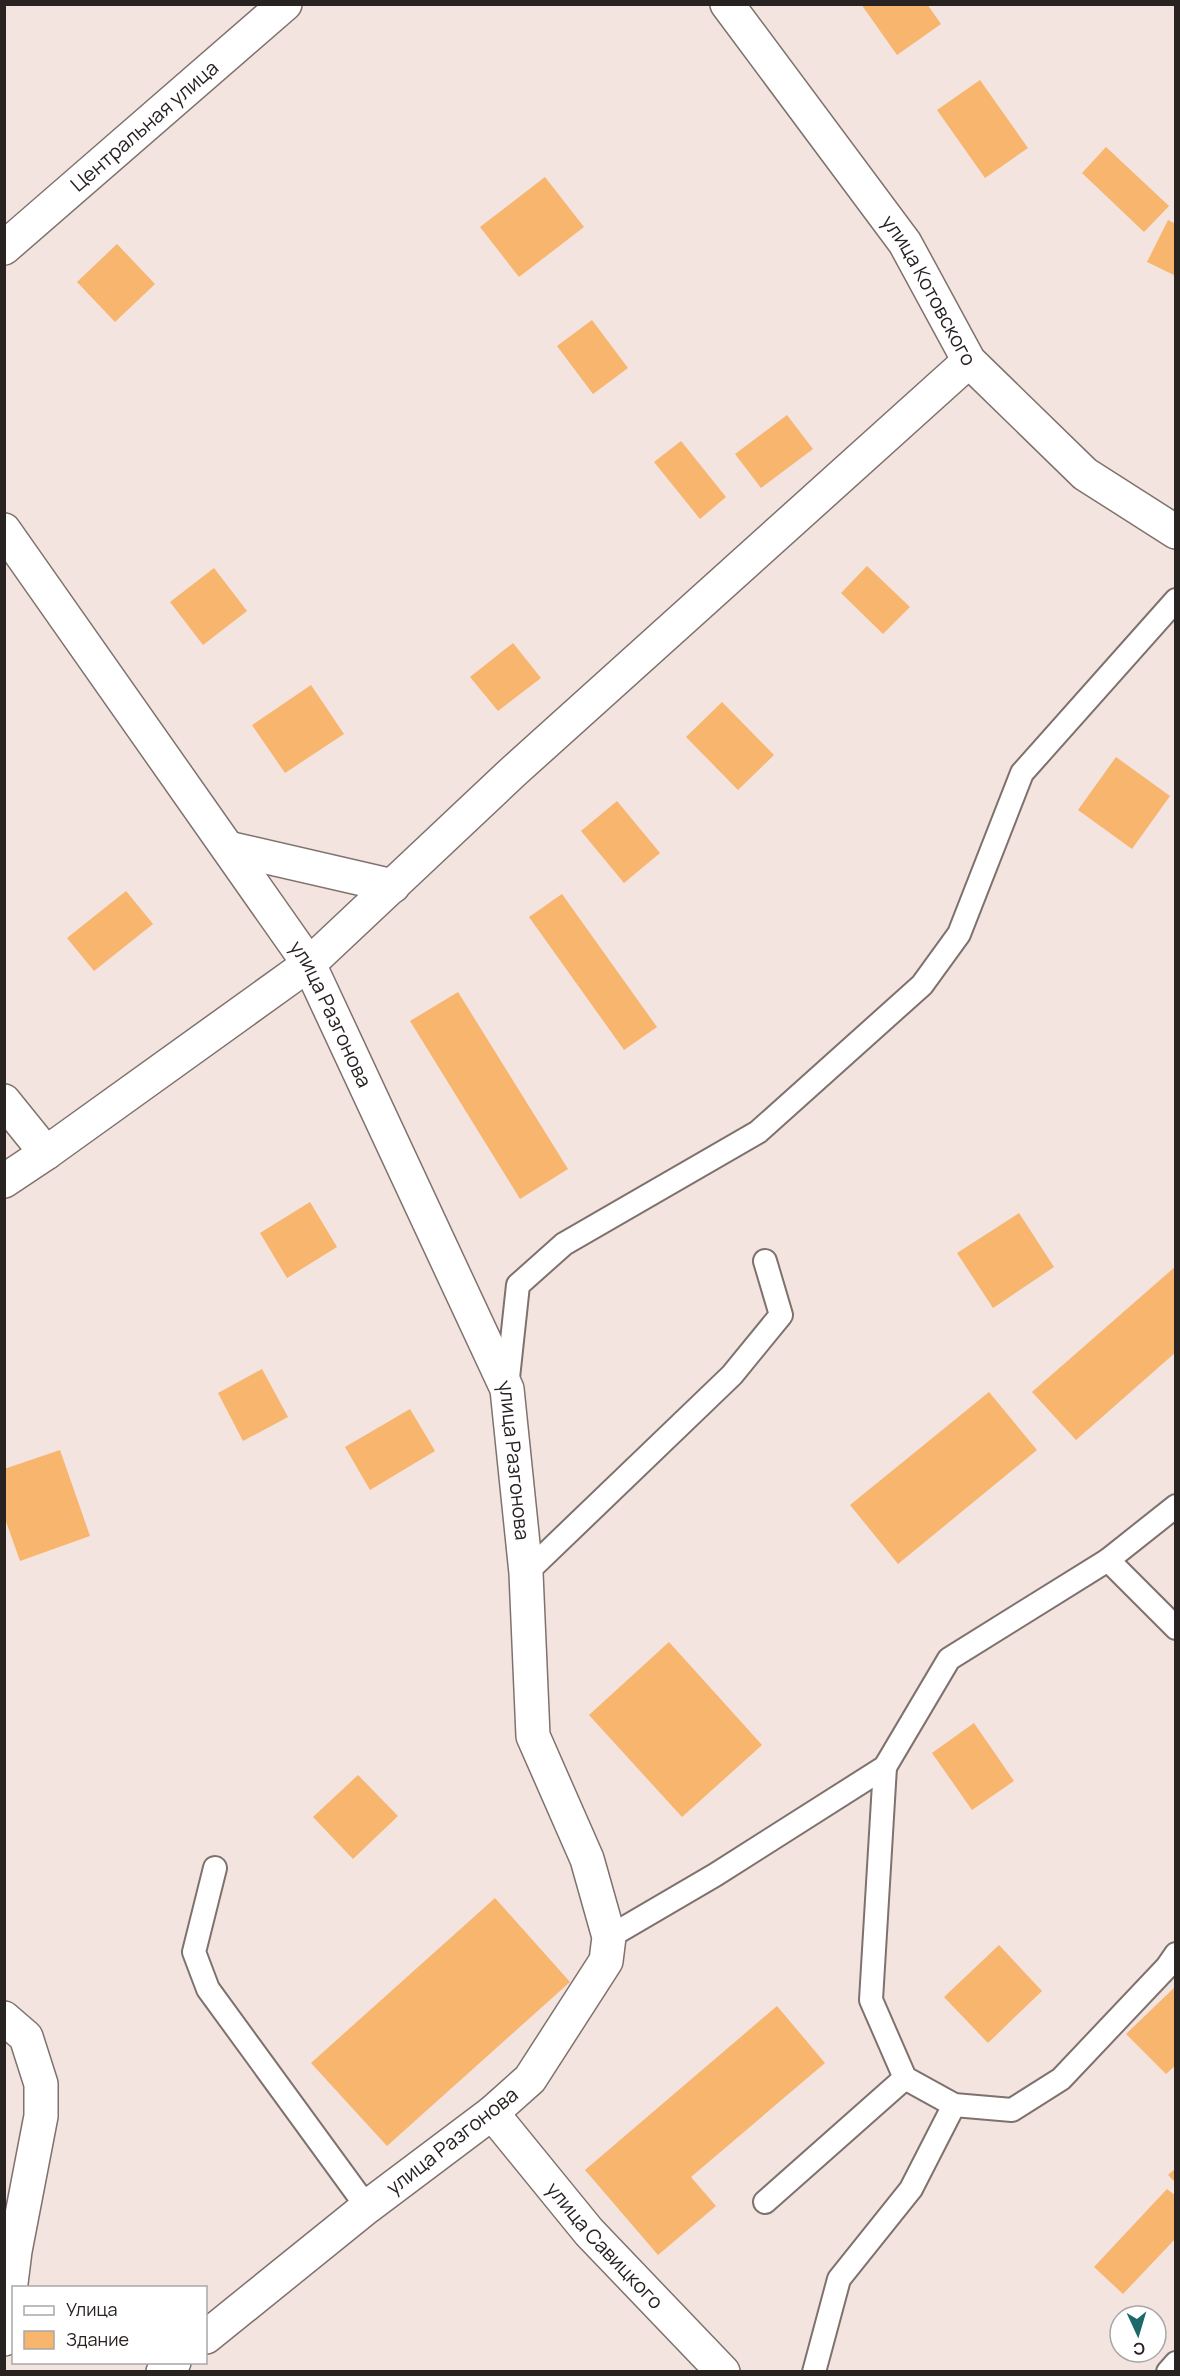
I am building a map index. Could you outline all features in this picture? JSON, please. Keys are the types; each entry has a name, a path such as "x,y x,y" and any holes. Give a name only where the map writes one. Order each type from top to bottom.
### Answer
{"street":[{"name":"Центральная улица","path":"4,248 285,4"},
{"name":"улица Котовского","path":"727,4 905,243 969,361 1085,474 1176,532"},
{"path":"4,1181 309,964 514,771 969,361"},
{"name":"улица Разгонова","path":"4,530 309,964 507,1389 526,1573 532,1736 587,1859 609,1937 606,1962 530,2079 492,2113 367,2206 207,2336"},
{"path":"228,848 393,886"},
{"path":"4,1101 45,1153"},
{"path":"4,2018 26,2037 41,2084 41,2115 15,2251 4,2339"},
{"name":"улица Савицкого","path":"492,2113 589,2232 723,2372"}],"lane":[{"path":"507,1389 518,1285 564,1244 758,1132 922,985 959,934 1022,773 1176,600"},
{"path":"526,1573 732,1375 781,1315 765,1261"},
{"path":"609,1937 715,1875 885,1767 949,1659 1108,1560 1176,1506"},
{"path":"1108,1560 1176,1628"},
{"path":"885,1767 871,2000 905,2078 954,2105 1012,2110 1061,2079 1167,1967 1176,1954"},
{"path":"215,1868 194,1952 207,1989 367,2206"},
{"path":"765,2202 905,2078"},
{"path":"814,2372 839,2279 911,2189 954,2105"},
{"path":"1168,2372 1176,2363"}],"building":[{"path":"861,4 927,4 941,24 897,55"},
{"path":"980,80 1028,148 985,178 937,110"},
{"path":"1106,147 1169,206 1144,232 1082,173"},
{"path":"545,177 584,227 519,277 480,227"},
{"path":"1168,220 1176,224 1176,276 1147,262"},
{"path":"117,244 155,284 115,322 77,282"},
{"path":"592,320 628,368 593,394 557,346"},
{"path":"787,415 813,449 761,488 735,454"},
{"path":"681,441 726,497 700,519 654,462"},
{"path":"867,566 910,607 883,634 841,593"},
{"path":"214,568 247,611 203,645 170,602"},
{"path":"513,643 541,678 498,711 470,677"},
{"path":"311,685 344,734 285,773 252,725"},
{"path":"722,702 774,755 738,790 686,737"},
{"path":"1116,757 1170,796 1132,849 1078,810"},
{"path":"617,801 660,853 624,883 581,831"},
{"path":"126,891 153,924 94,971 67,938"},
{"path":"562,894 657,1027 624,1050 529,917"},
{"path":"458,992 568,1169 520,1199 410,1021"},
{"path":"310,1202 337,1247 287,1278 260,1233"},
{"path":"1019,1213 1054,1267 993,1308 957,1253"},
{"path":"1176,1266 1176,1352 1076,1440 1032,1392"},
{"path":"262,1369 288,1417 243,1441 218,1393"},
{"path":"989,1392 1037,1450 898,1564 850,1505"},
{"path":"410,1409 435,1451 370,1490 345,1447"},
{"path":"60,1450 90,1536 20,1561 4,1516 4,1469"},
{"path":"669,1642 762,1745 682,1817 589,1715"},
{"path":"974,1723 1014,1781 972,1810 932,1753"},
{"path":"358,1775 398,1816 353,1859 313,1817"},
{"path":"495,1898 570,1982 387,2146 311,2063"},
{"path":"999,1945 1042,1991 988,2043 944,1997"},
{"path":"1176,1986 1176,2065 1166,2074 1126,2034"},
{"path":"777,2006 825,2063 691,2177 716,2206 658,2255 585,2170"},
{"path":"1176,2168 1176,2183 1168,2175"},
{"path":"1167,2189 1176,2196 1176,2238 1123,2294 1094,2267"}]}
